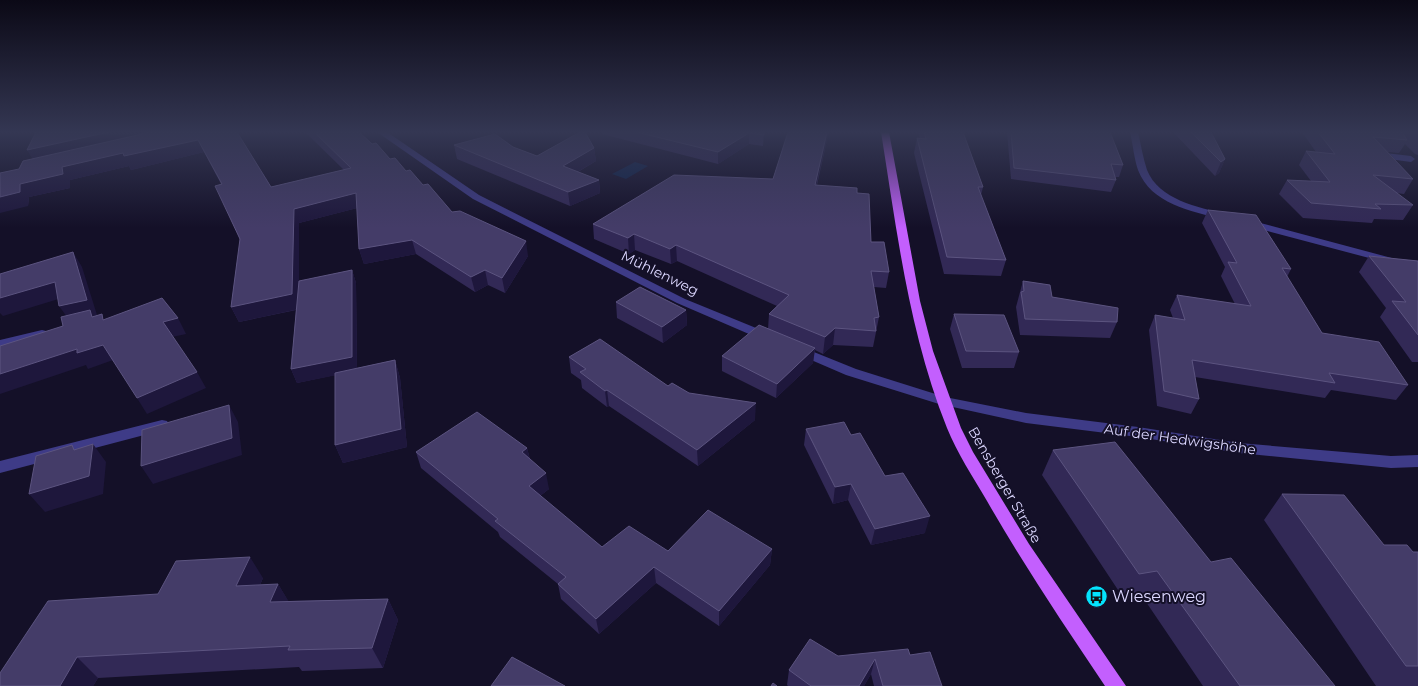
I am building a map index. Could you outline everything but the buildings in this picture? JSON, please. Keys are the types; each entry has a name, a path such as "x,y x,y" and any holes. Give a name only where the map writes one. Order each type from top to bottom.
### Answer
{"main road":[{"name":"Bensberger Straße","path":"890,164 914,301 927,351 954,428 966,454 1018,541 1116,686"}],"street":[{"name":"Mühlenweg","path":"428,164 476,197 681,301 851,372 944,401"},
{"path":"1142,164 1144,171 1157,191 1172,200 1192,208 1418,268"},
{"path":"0,344 56,330"},
{"name":"Auf der Hedwigshöhe","path":"944,401 1026,418 1138,432 1238,448 1391,462 1418,461"},
{"path":"0,467 173,422"}],"water":[{"path":"631,164 648,166 626,179 612,174"}],"place":[{"name":"Wiesenweg","path":"1096,596"}]}
